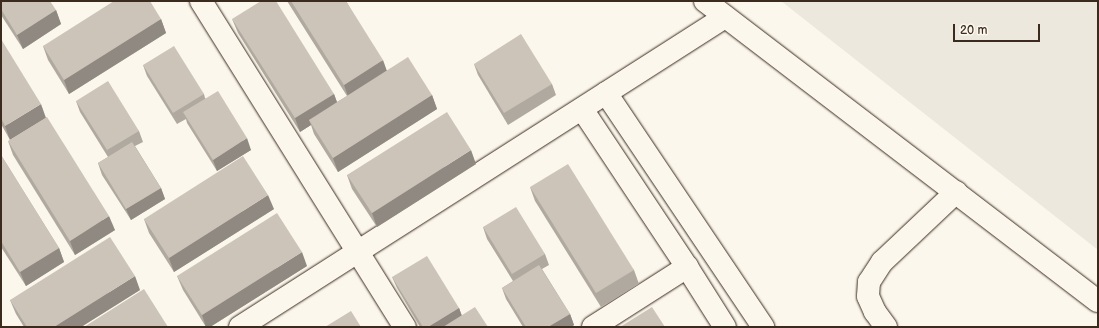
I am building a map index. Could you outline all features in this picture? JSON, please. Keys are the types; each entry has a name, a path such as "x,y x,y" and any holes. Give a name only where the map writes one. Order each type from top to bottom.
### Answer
{"street":[{"path":"201,1 405,327"},
{"path":"705,1 1098,301"},
{"path":"240,327 725,17"},
{"path":"606,93 763,327"},
{"path":"582,109 725,327"},
{"path":"886,327 875,312 868,296 868,282 882,262 956,192"},
{"path":"593,327 687,267"}],"shaded area":[{"path":"781,1 1098,1 1098,250"}],"building":[{"path":"1,1 50,1 56,10 17,35 1,9"},
{"path":"114,1 150,1 161,19 64,80 43,46"},
{"path":"261,1 276,1 334,94 295,118 232,19"},
{"path":"291,1 346,1 383,60 344,85"},
{"path":"521,34 552,84 504,113 474,64"},
{"path":"1,39 41,104 5,126 1,118"},
{"path":"174,46 204,94 173,113 143,65"},
{"path":"408,57 432,95 333,158 309,120"},
{"path":"108,81 139,131 107,150 76,101"},
{"path":"218,91 247,138 213,160 183,112"},
{"path":"447,112 471,150 372,213 347,175"},
{"path":"47,117 109,216 70,241 8,141"},
{"path":"132,142 161,188 126,209 98,163"},
{"path":"1,155 59,248 20,272 1,241"},
{"path":"243,156 268,195 169,258 144,219"},
{"path":"568,164 634,270 596,293 530,187"},
{"path":"516,207 545,254 512,274 483,227"},
{"path":"277,213 302,252 202,315 177,276"},
{"path":"110,237 135,276 54,327 27,327 10,300"},
{"path":"427,256 459,308 428,327 423,327 392,277"},
{"path":"539,265 570,314 548,327 526,327 502,288"},
{"path":"144,289 168,327 84,327"},
{"path":"475,307 488,327 443,327"},
{"path":"652,307 665,327 620,327"},
{"path":"351,311 361,327 325,327"}]}
